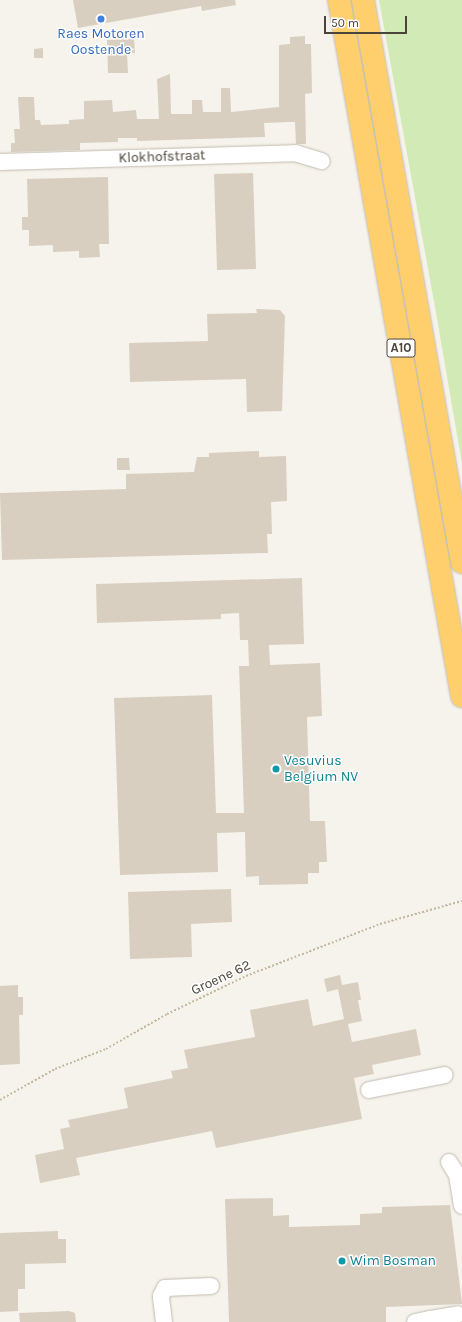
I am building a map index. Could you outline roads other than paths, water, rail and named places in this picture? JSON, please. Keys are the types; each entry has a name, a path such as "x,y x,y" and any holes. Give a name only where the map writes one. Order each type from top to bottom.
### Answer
{"highway":[{"name":"A10","path":"339,0 462,696"},
{"name":"A10","path":"363,0 462,562"}],"street":[{"name":"Klokhofstraat","path":"0,162 295,153 322,161"},
{"path":"369,1090 445,1075"},
{"path":"449,1162 457,1175 462,1206"},
{"path":"164,1322 161,1296 165,1288 211,1286"},
{"path":"426,1321 460,1317"}],"place":[{"name":"Raes Motoren Oostende","path":"101,19"},
{"name":"Vesuvius Belgium NV","path":"276,769"},
{"name":"Wim Bosman","path":"342,1261"}]}
